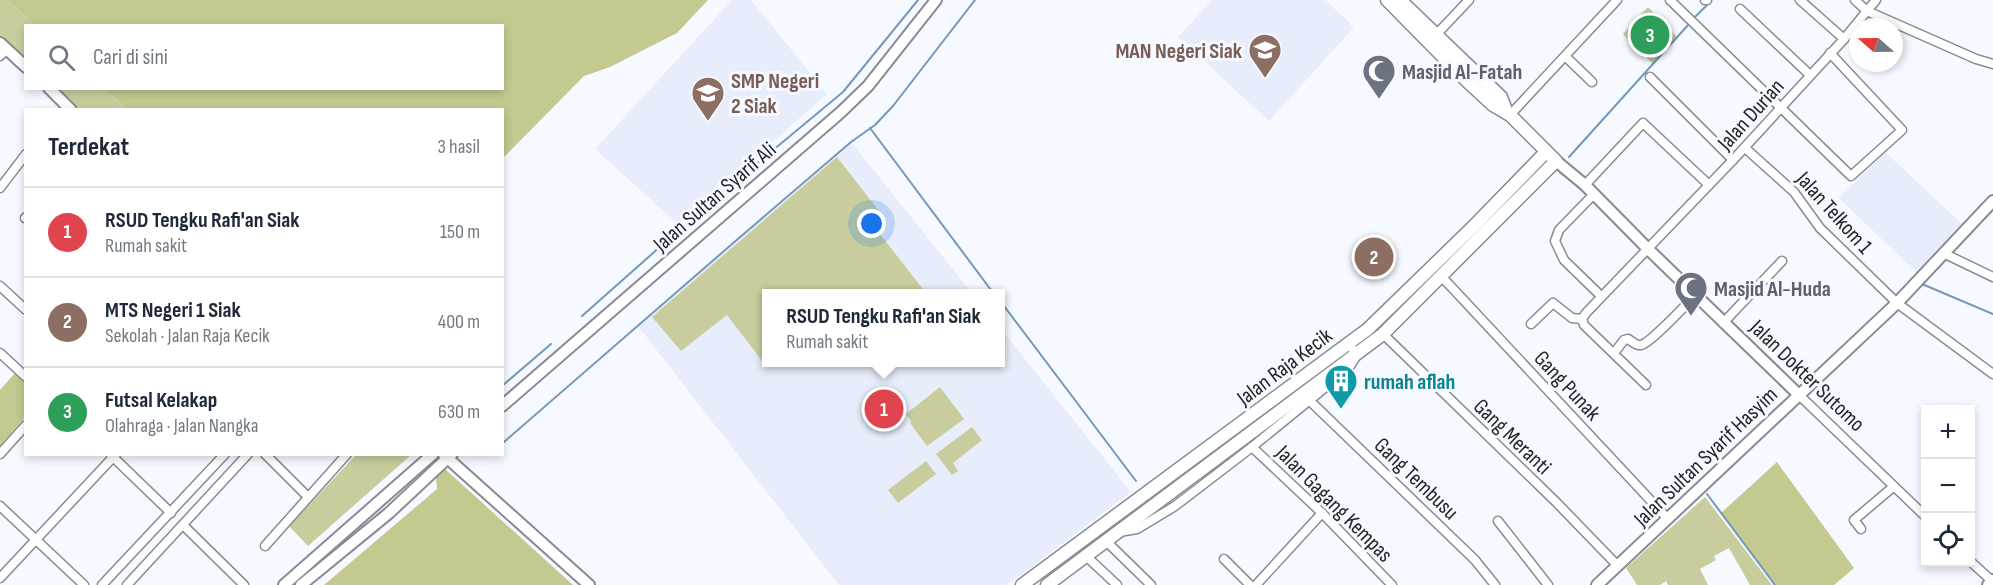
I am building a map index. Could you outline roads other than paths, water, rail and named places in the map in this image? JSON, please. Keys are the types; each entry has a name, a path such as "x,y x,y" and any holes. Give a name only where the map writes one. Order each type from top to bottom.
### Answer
{"main road":[{"name":"Jalan Dokter Sutomo","path":"1387,0 1501,97 1509,114 1551,157"},
{"name":"Jalan Dokter Sutomo","path":"1400,0 1432,39"},
{"name":"Jalan Raja Kecik","path":"1051,584 1353,349 1368,329 1477,231 1551,157"},
{"name":"Jalan Raja Kecik","path":"1022,585 1353,349 1383,334 1442,277 1477,231"}],"street":[{"name":"Jalan Sultan Syarif Ali","path":"504,404 848,105 868,86 936,0"},
{"path":"1432,39 1469,0"},
{"path":"1509,114 1617,0"},
{"path":"1670,0 1851,176 1902,130 1830,53"},
{"path":"1800,0 1844,39"},
{"path":"1855,0 1868,11 1976,59 1993,64"},
{"name":"Jalan Durian","path":"1582,319 1601,296 1649,250 1745,148 1844,39 1875,0"},
{"path":"1740,9 1810,75"},
{"path":"2,49 24,65"},
{"path":"1565,56 1592,82"},
{"path":"1650,77 1733,160"},
{"path":"51,90 65,107"},
{"path":"1585,185 1643,123 1709,185"},
{"name":"Jalan Telkom 1","path":"1745,148 1789,187 1820,228 1897,303 1993,374"},
{"path":"0,188 24,157"},
{"name":"Jalan Dokter Sutomo","path":"1551,157 1585,185 1921,513"},
{"path":"1594,194 1559,230 1555,241 1564,260 1601,296"},
{"name":"Jalan Sultan Syarif Hasyim","path":"1597,585 1897,303 1993,201"},
{"path":"1943,253 1993,277"},
{"path":"1724,323 1782,261"},
{"name":"Gang Punak","path":"1442,277 1668,519"},
{"path":"0,286 24,307"},
{"path":"1614,353 1624,340 1628,339 1637,345 1642,345 1652,339 1696,295"},
{"path":"1531,324 1552,303 1572,318 1582,319 1584,325 1646,385"},
{"name":"Gang Meranti","path":"1383,334 1557,503 1618,566"},
{"path":"1118,531 1131,531 1144,526 1175,506 1252,447 1348,369 1356,358 1353,349"},
{"path":"0,353 24,375"},
{"name":"Gang Tembusu","path":"1310,400 1467,552 1495,585"},
{"path":"0,454 24,427"},
{"name":"Jalan Gagang Kempas","path":"1252,447 1322,513 1392,585"},
{"path":"0,578 112,456"},
{"path":"114,456 171,513"},
{"path":"102,585 223,456"},
{"path":"127,585 246,456"},
{"path":"267,456 308,497"},
{"path":"266,546 345,456"},
{"path":"284,585 431,456"},
{"path":"301,585 389,513 448,456 589,585"},
{"path":"1861,529 1854,520 1893,487"},
{"path":"0,506 84,585"},
{"path":"1256,585 1322,513"},
{"path":"1498,521 1548,585"},
{"path":"183,525 244,585"},
{"path":"1106,541 1151,585"},
{"path":"1086,556 1117,585"},
{"path":"1224,559 1250,585"},
{"path":"1975,565 1991,582"}],"waterway":[{"path":"582,316 714,199 843,92 918,0"},
{"path":"504,442 851,142 875,125 893,106 975,0"},
{"path":"1693,19 1708,4"},
{"path":"1569,157 1689,24"},
{"path":"870,128 990,289"},
{"path":"1922,284 1993,314"},
{"path":"1005,307 1136,481"},
{"path":"504,384 551,344"},
{"path":"1707,494 1775,585"}],"place":[{"name":"Futsal Kelakap","path":"1650,35"},
{"name":"MAN Negeri Siak","path":"1265,79"},
{"name":"Masjid Al-Fatah","path":"1379,100"},
{"name":"SMP Negeri 2 Siak","path":"708,122"},
{"name":"MTS Negeri 1 Siak","path":"1374,257"},
{"name":"Masjid Al-Huda","path":"1691,317"},
{"name":"RSUD Tengku Rafi'an Siak","path":"884,409"},
{"name":"rumah aflah","path":"1341,410"}]}
